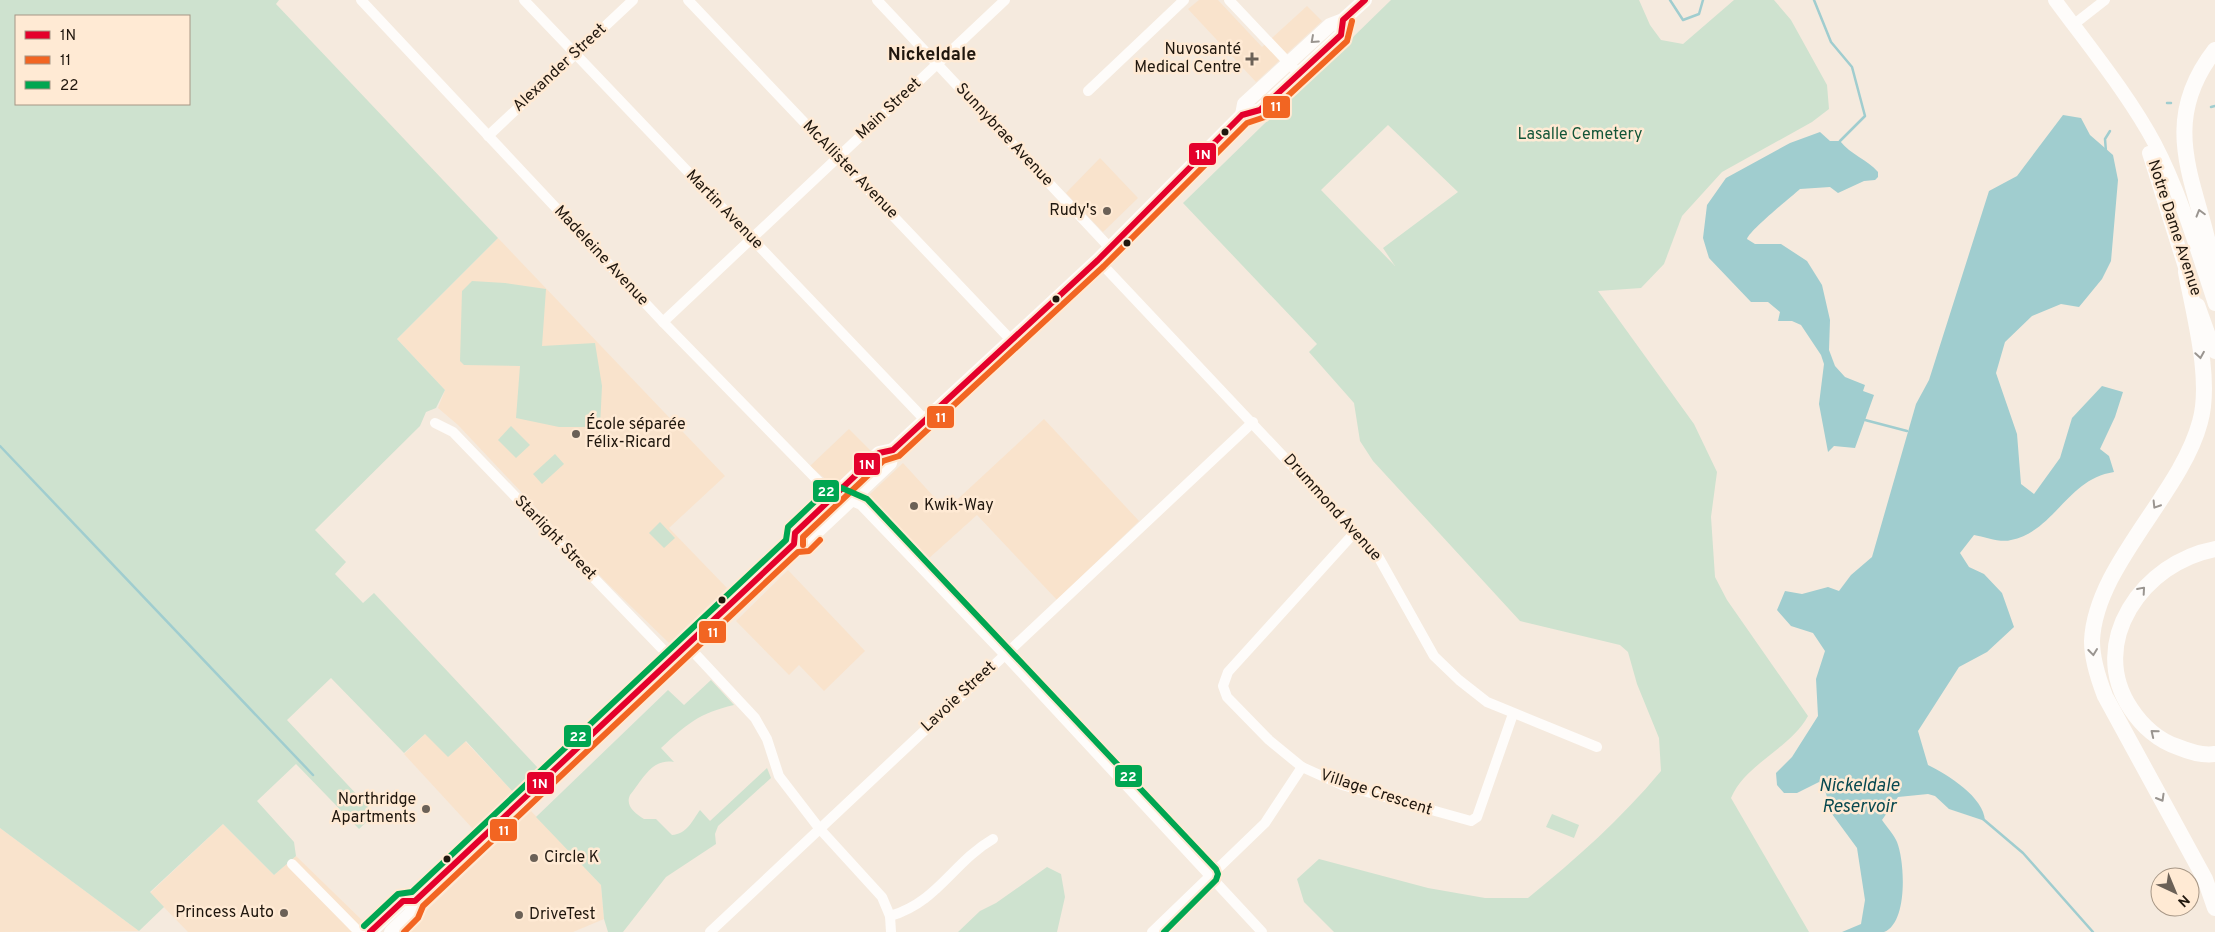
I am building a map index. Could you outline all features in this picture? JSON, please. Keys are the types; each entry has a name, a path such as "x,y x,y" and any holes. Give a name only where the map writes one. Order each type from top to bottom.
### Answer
{"highway":[{"path":"2215,50 2204,64 2193,85 2185,108 2184,131 2185,155 2212,258 2215,278"},
{"path":"2186,272 2204,378 2204,403 2201,421 2184,460 2106,591 2094,623 2092,642 2095,664 2105,696 2205,879 2215,908"},
{"path":"2215,549 2176,563 2149,582 2137,596 2126,615 2119,632 2116,656 2118,677 2126,702 2146,727 2170,745 2192,752 2215,754"}],"main road":[{"path":"1242,115 1244,104 1330,25 1343,20 1365,0"},
{"name":"Notre Dame Avenue","path":"2055,0 2154,142 2169,175 2215,304"},
{"path":"794,544 795,533 835,494 879,453 893,450 1098,260 1242,115 1260,110 1341,35 1343,20"},
{"name":"Notre Dame Avenue","path":"2130,106 2157,170 2186,272 2215,352"},
{"path":"391,932 411,913 415,901 671,658 794,544 805,543 890,463 893,450"},
{"path":"370,932 403,901 415,901"}],"street":[{"name":"Madeleine Avenue","path":"361,0 663,322 828,491 861,505 1004,654 1262,932"},
{"name":"Martin Avenue","path":"524,0 925,420"},
{"name":"Alexander Street","path":"488,136 633,0"},
{"name":"McAllister Avenue","path":"688,0 1012,340"},
{"name":"Sunnybrae Avenue","path":"877,0 1110,248"},
{"name":"Main Street","path":"663,322 1005,0"},
{"path":"1088,91 1184,0"},
{"path":"1229,0 1299,74"},
{"path":"2073,25 2105,0"},
{"name":"Drummond Avenue","path":"1098,260 1253,422 1379,558 1434,656 1459,680 1487,702 1598,747"},
{"name":"Lavoie Street","path":"715,930 819,828 1253,422"},
{"name":"Starlight Street","path":"434,423 453,432 671,658"},
{"name":"Village Crescent","path":"1355,532 1228,672 1223,686 1228,698 1269,740 1302,767 1344,786 1471,821 1477,816 1513,714"},
{"path":"686,644 755,718 767,739 779,776 819,828 882,897 890,916 890,932"},
{"path":"1152,932 1209,874 1265,823 1302,767"},
{"path":"890,916 904,912 925,900 980,846 993,839"},
{"path":"292,864 359,932"}],"shaded area":[{"path":"1199,0 1218,0 1262,47 1307,6 1322,21 1256,82 1188,9"},
{"path":"1100,158 1138,198 1103,232 1066,193"},
{"name":"École séparée Félix-Ricard","path":"498,238 725,476 669,528 727,588 669,643 607,583 458,425 438,408 445,390 397,339"},
{"path":"1044,419 1139,521 1057,600 977,515 927,560 868,496 903,463 946,510"},
{"path":"849,429 872,452 835,487 810,466"},
{"path":"788,570 865,651 824,691 799,665 789,675 736,621"},
{"path":"425,734 465,741 513,792 473,829 404,754"},
{"path":"531,811 601,885 604,919 573,932 404,932"},
{"path":"223,824 274,875 296,856 369,927 364,932 188,932 150,893"},
{"path":"0,828 139,931 0,932"}],"green space":[{"path":"0,0 279,0 276,4 498,238 397,339 445,390 436,408 426,412 420,426 315,530 346,562 335,574 363,603 374,593 538,768 513,792 466,741 448,757 425,734 404,753 331,678 287,720 375,814 359,829 296,764 257,801 294,842 296,856 274,875 223,824 150,892 164,907 139,931 0,828"},
{"name":"Lasalle Cemetery","path":"1391,0 1639,0 1650,25 1661,40 1683,44 1734,0 1774,0 1791,20 1827,85 1829,109 1812,122 1722,172 1682,216 1664,264 1641,288 1598,291 1694,424 1717,472 1711,517 1715,577 1727,600 1808,716 1790,738 1747,775 1731,798 1809,932 1334,932 1304,902 1297,879 1319,859 1428,888 1485,898 1528,898 1597,838 1630,806 1661,771 1659,738 1637,684 1628,652 1620,645 1520,621 1373,461 1360,441 1354,403 1309,352 1317,344 1183,203","holes":["1388,125 1458,192 1383,248 1395,266 1321,190"]},
{"path":"472,281 505,283 546,289 542,346 595,343 602,386 600,427 559,427 516,418 520,366 464,365 460,361 462,291"},
{"path":"511,426 530,445 516,458 498,440"},
{"path":"555,454 564,464 542,484 533,474"},
{"path":"660,522 675,538 664,548 649,533"},
{"path":"711,680 734,705 711,712 694,720 661,748 674,762 660,763 644,776 630,795 630,806 634,812 644,819 656,819 672,835 685,830 700,810 710,821 767,768 771,778 718,826 715,834 716,844 666,877 623,932 608,932 604,919 601,885 536,817 668,690 684,705"},
{"path":"1552,814 1579,825 1574,838 1546,827"},
{"path":"1047,867 1061,874 1065,897 1057,932 958,932 980,911 996,903"}],"water":[{"name":"Nickeldale Reservoir","path":"2063,115 2081,118 2090,135 2113,155 2118,180 2111,261 2102,279 2079,307 2061,304 2032,316 2005,342 1996,373 2017,434 2021,484 2034,494 2060,458 2072,418 2102,386 2123,392 2115,417 2100,449 2109,456 2114,472 2084,484 2039,527 2026,535 2003,541 1974,535 1960,553 1969,567 1984,574 2002,593 2014,627 1987,652 1959,667 1918,731 1928,765 1955,781 1972,795 1983,812 1985,821 1949,809 1935,796 1928,794 1898,797 1882,820 1897,842 1902,863 1903,891 1897,917 1892,926 1884,932 1842,932 1861,924 1865,900 1857,848 1832,814 1824,787 1819,782 1797,793 1784,793 1777,785 1776,773 1792,757 1818,716 1816,679 1825,651 1813,633 1791,626 1777,610 1785,591 1802,594 1828,587 1839,591 1851,575 1872,557 1916,404 1929,380 1989,191 2017,176"},
{"path":"1820,132 1830,141 1840,141 1874,168 1878,172 1878,177 1875,180 1864,181 1838,193 1830,187 1800,189 1762,222 1747,239 1755,244 1781,244 1807,261 1822,285 1830,320 1829,350 1835,366 1845,377 1865,385 1863,391 1874,395 1855,448 1834,446 1828,452 1819,404 1824,364 1821,355 1801,325 1792,321 1778,321 1780,312 1768,302 1751,302 1709,258 1703,238 1707,205 1726,178 1790,143"}],"waterway":[{"path":"1670,0 1683,20 1699,14 1703,0"},
{"path":"1814,0 1831,42 1852,67 1865,116 1840,141"},
{"path":"2211,107 2215,106"},
{"path":"2106,152 2105,139 2110,131"},
{"path":"1865,420 1907,431"},
{"path":"0,446 313,775"},
{"path":"1983,819 2023,853 2093,932"}],"transit line":[{"name":"1N","path":"370,932 403,901 415,901 794,544 795,533 879,453 893,450 1098,260 1242,115 1260,110 1341,35 1343,20 1365,0"},
{"name":"11","path":"803,545 803,537 883,461 899,456 1104,266 1247,123 1265,117 1347,41 1352,21"},
{"name":"22","path":"364,926 398,894 412,892 786,540 788,527 829,488 835,485 867,499 1216,869 1218,874 1216,880 1164,932"},
{"name":"11","path":"404,932 418,918 423,906 798,552 809,551 820,540"}],"place":[{"name":"Nuvosanté Medical Centre","path":"1252,59"},
{"name":"Rudy's","path":"1107,211"},
{"name":"École séparée Félix-Ricard","path":"576,434"},
{"name":"Kwik-Way","path":"914,506"},
{"name":"Northridge Apartments","path":"426,809"},
{"name":"Circle K","path":"534,858"},
{"name":"Princess Auto","path":"284,913"},
{"name":"DriveTest","path":"519,915"}],"district":[{"name":"Nickeldale","path":"932,55"}]}
